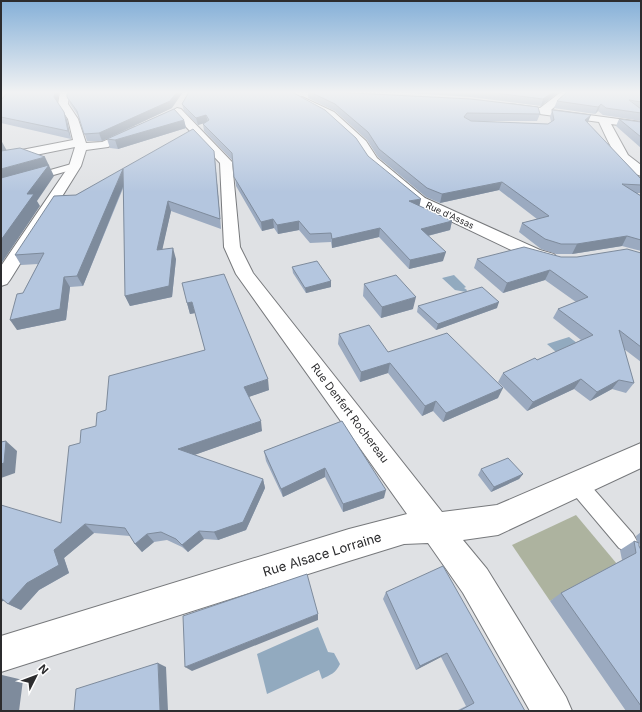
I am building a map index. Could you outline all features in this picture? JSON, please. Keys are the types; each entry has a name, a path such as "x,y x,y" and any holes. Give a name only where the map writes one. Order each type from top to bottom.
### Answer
{"street":[{"path":"1,280 75,166 80,145 79,134 75,125"},
{"name":"Rue Denfert Rochereau","path":"189,125 226,162 232,247 245,274 475,581 552,711"},
{"name":"Rue d'Assas","path":"342,125 362,143 372,160 420,201 534,254 561,260"},
{"path":"606,125 623,156 641,172"},
{"path":"1,158 80,145 104,145 144,126"},
{"name":"Rue Alsace Lorraine","path":"1,654 404,529 436,528 498,520 641,455"}],"lane":[{"path":"1,187 75,166"},
{"path":"577,484 626,541"}],"green space":[{"path":"576,515 617,564 550,601 512,545"}],"water":[{"path":"454,275 466,287 464,288 467,290 466,292 455,290 442,278"},
{"path":"569,337 581,346 556,352 547,344"},
{"path":"318,627 328,652 334,653 340,664 337,670 322,679 319,670 267,694 257,654"}],"building":[{"path":"40,125 67,125 68,131"},
{"path":"81,125 116,125 99,133 84,134"},
{"path":"138,125 166,125 115,140 107,139"},
{"path":"204,125 342,125 356,138 368,156 421,199 409,201 452,221 421,229 446,252 410,260 380,228 332,239 331,233 310,234 299,221 277,225 273,219 261,222 234,177 232,153"},
{"path":"360,125 590,125 641,179 641,185 622,184 641,196 641,240 627,236 577,244 561,244 545,239 522,223 549,216 502,182 442,194 427,188 379,149 368,132"},
{"path":"627,125 641,125 641,137"},
{"path":"193,129 214,151 220,219 168,201 157,250 173,248 169,286 125,296 123,169 77,276 64,277 60,309 10,320 17,294 23,293 44,253 15,255 54,196 76,195"},
{"path":"20,148 45,157 1,169 1,151"},
{"path":"49,165 27,194 34,194 1,240 1,178"},
{"path":"524,247 561,257 577,257 627,249 641,253 641,347 619,330 634,383 619,380 597,392 581,379 533,402 503,373 535,358 537,360 593,335 558,309 588,297 550,270 507,283 477,259"},
{"path":"317,261 331,281 305,288 292,267"},
{"path":"224,274 268,379 244,387 261,421 178,449 263,479 243,522 214,532 199,531 182,545 176,539 161,532 147,534 135,544 125,528 85,524 54,550 59,565 27,583 8,604 1,598 1,505 61,523 69,446 80,443 81,430 96,426 97,413 106,410 109,376 205,350 192,302 187,303 182,283"},
{"path":"396,275 416,297 382,307 364,284"},
{"path":"482,287 499,302 438,324 418,306"},
{"path":"369,325 388,352 447,333 503,388 446,413 436,401 425,406 390,363 361,372 339,334"},
{"path":"342,421 386,490 343,504 325,468 281,489 264,451"},
{"path":"6,441 4,463 1,464 1,442"},
{"path":"508,458 523,474 494,487 481,469"},
{"path":"634,541 639,543 641,550 641,706 561,593 636,553"},
{"path":"443,566 525,711 459,711 474,703 447,653 420,666 386,592"},
{"path":"307,574 318,614 185,667 183,616"},
{"path":"158,663 160,711 74,711 76,689"}]}
